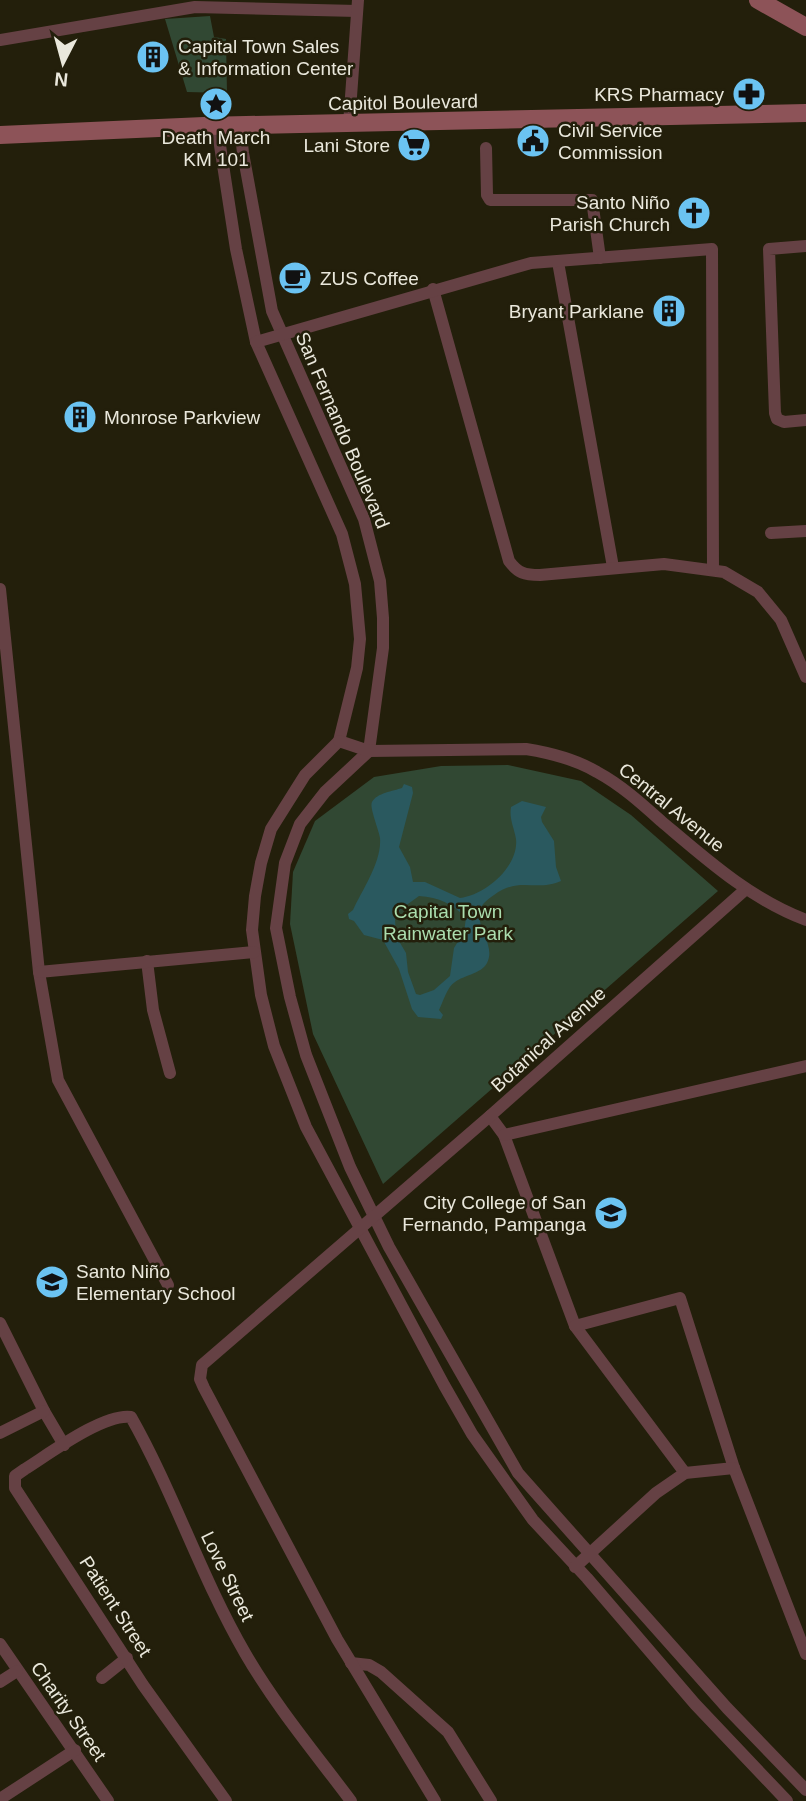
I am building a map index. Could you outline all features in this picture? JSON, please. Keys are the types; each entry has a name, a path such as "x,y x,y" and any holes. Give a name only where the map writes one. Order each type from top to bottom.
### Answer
{"main road":[{"path":"758,0 806,27"},
{"name":"Capitol Boulevard","path":"0,135 217,126 806,113"}],"street":[{"path":"0,40 195,7 358,5 349,124"},
{"path":"217,126 236,249 256,342 342,534 353,573 359,615 357,668 339,741 305,775 271,830 261,863 252,930 261,995 274,1046 306,1127 472,1434 533,1520 695,1704 787,1801"},
{"name":"San Fernando Boulevard","path":"240,126 272,311 364,519 380,581 383,648 369,751"},
{"path":"486,148 487,195 490,200 592,200 600,258"},
{"path":"806,246 769,249 775,413 777,419 784,422 806,420"},
{"path":"256,342 531,263 712,249 713,570"},
{"path":"558,262 613,567"},
{"path":"433,289 509,561 516,570 524,575 664,564 724,572 758,592 781,620 806,677"},
{"path":"771,533 806,531"},
{"path":"0,589 39,972 58,1080 168,1286"},
{"name":"Central Avenue","path":"339,741 369,751 506,748 549,753 572,760 596,771 622,788 725,875 806,920"},
{"path":"369,751 325,792 300,824 285,863 276,928 287,985 306,1055 341,1146 410,1284 518,1473 727,1708 806,1790"},
{"name":"Botanical Avenue","path":"351,1663 204,1388 200,1371 202,1365 490,1116 746,889"},
{"path":"39,972 254,952"},
{"path":"147,961 153,1010 170,1073"},
{"path":"504,1135 806,1066"},
{"path":"490,1116 504,1135 575,1326 685,1473"},
{"path":"575,1326 680,1298 734,1468 806,1654"},
{"path":"1,1326 64,1445"},
{"path":"0,1433 44,1411"},
{"name":"Love Street","path":"64,1445 106,1421 121,1416 131,1417 204,1574 246,1655 350,1801"},
{"name":"Patient Street","path":"64,1445 15,1476 15,1488 128,1658 143,1685 226,1801"},
{"path":"575,1567 656,1493 685,1473 734,1468"},
{"name":"Charity Street","path":"0,1644 108,1801"},
{"path":"102,1678 128,1658"},
{"path":"351,1663 435,1801"},
{"path":"351,1663 369,1665 382,1672 448,1732 491,1801"},
{"path":"0,1682 17,1671"},
{"path":"0,1799 75,1750"}],"green space":[{"path":"210,16 214,37 226,39 227,93 187,92 165,19"},
{"name":"Capital Town Rainwater Park","path":"508,765 581,781 631,815 718,891 383,1184 313,1034 290,924 293,872 315,821 374,777 441,766"}],"water":[{"path":"404,784 412,787 413,793 399,847 410,867 413,882 425,882 460,898 470,896 490,885 506,869 516,849 511,807 522,801 546,807 541,817 542,822 554,841 556,867 561,881 543,885 512,886 503,889 483,904 480,918 489,950 487,963 481,970 452,984 439,1010 443,1015 441,1019 418,1017 412,1009 399,969 383,940 364,935 354,921 349,919 348,914 353,910 371,876 378,857 380,838 372,802 381,794 402,788","holes":["419,896 445,902 466,918 464,932 454,948 450,976 434,990 420,995 416,994 408,972 406,953 396,936 395,919 401,909"]}],"place":[{"name":"Capital Town Sales & Information Center","path":"153,57"},
{"name":"KRS Pharmacy","path":"749,94"},
{"name":"Death March KM 101","path":"216,104"},
{"name":"Civil Service Commission","path":"533,141"},
{"name":"Lani Store","path":"414,145"},
{"name":"Santo Niño Parish Church","path":"694,213"},
{"name":"ZUS Coffee","path":"295,278"},
{"name":"Bryant Parklane","path":"669,311"},
{"name":"Monrose Parkview","path":"80,417"},
{"name":"City College of San Fernando, Pampanga","path":"611,1213"},
{"name":"Santo Niño Elementary School","path":"52,1282"}]}
